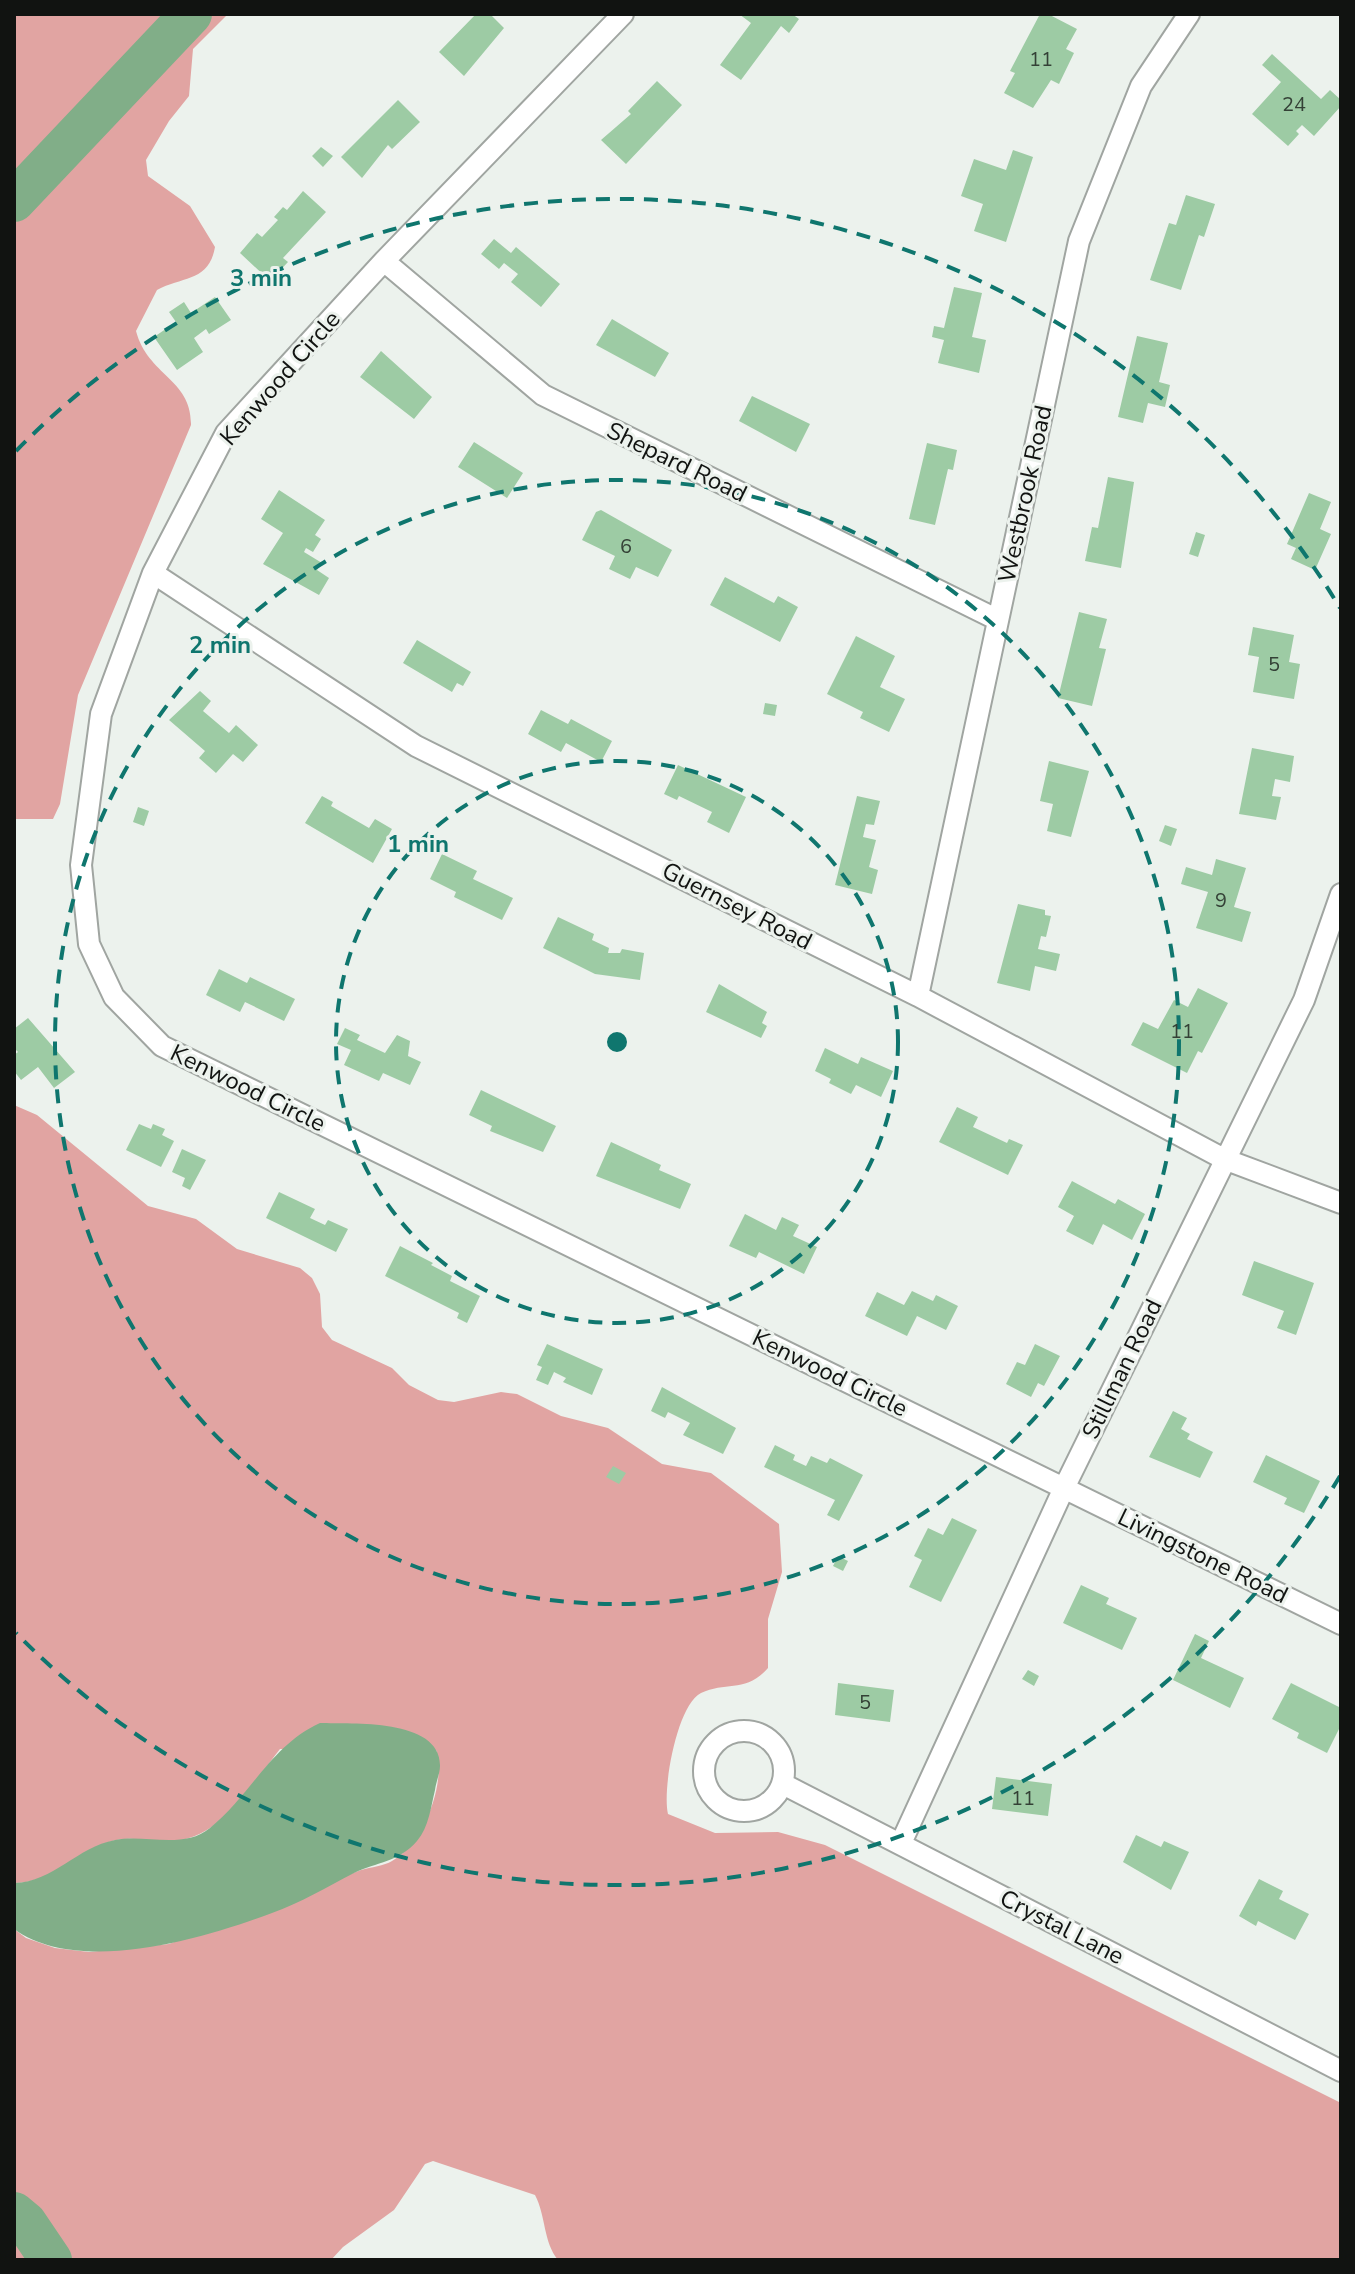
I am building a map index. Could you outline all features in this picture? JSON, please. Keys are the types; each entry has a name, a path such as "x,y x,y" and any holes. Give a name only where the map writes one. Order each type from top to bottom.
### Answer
{"street":[{"name":"Kenwood Circle","path":"623,14 384,261 226,433 153,573 101,714 81,865 89,944 114,997 162,1046 1064,1488"},
{"name":"Westbrook Road","path":"918,996 1079,241 1141,86 1189,14"},
{"name":"Shepard Road","path":"384,261 543,395 998,620"},
{"name":"Guernsey Road","path":"153,573 416,746 918,996 1224,1159 1341,1203"},
{"name":"Stillman Road","path":"901,1843 1064,1488 1304,1000 1341,894"},
{"name":"Livingstone Road","path":"1064,1488 1341,1624"},
{"path":"731,1733 756,1733 777,1748 785,1772 783,1784 766,1806 753,1811 726,1807 707,1788 705,1761 720,1739 731,1733"},
{"name":"Crystal Lane","path":"783,1784 1341,2071"}],"shaded area":[{"path":"14,14 228,14 193,49 189,96 169,121 146,160 148,176 190,206 215,247 207,267 201,272 157,290 136,331 150,358 185,397 191,425 78,695 60,804 53,819 14,819"},
{"path":"14,1105 37,1115 148,1206 196,1219 237,1249 300,1268 312,1278 320,1294 322,1327 332,1340 392,1368 409,1385 438,1400 454,1402 501,1392 517,1394 561,1416 608,1428 662,1464 711,1473 779,1524 782,1572 768,1619 768,1668 752,1681 701,1693 692,1701 673,1749 667,1786 668,1814 715,1833 778,1832 825,1845 1341,2103 1341,2260 558,2260 550,2245 535,2195 433,2161 425,2164 394,2210 343,2247 331,2260 14,2260 14,1929 26,1938 55,1948 89,1952 169,1944 361,1870 389,1863 414,1841 430,1812 439,1764 436,1750 280,1749 236,1806 209,1829 176,1841 135,1839 109,1842 52,1873 14,1883"},
{"path":"320,1723 392,1727 426,1739 436,1750 440,1769 427,1823 417,1841 403,1853 354,1873 282,1909 177,1942 106,1951 72,1950 41,1943 14,1929 14,1883 41,1877 101,1844 115,1840 176,1840 199,1835 238,1801 288,1744"}],"building":[{"path":"476,14 490,14 504,28 464,76 439,52"},
{"path":"739,14 792,14 799,19 789,33 781,26 741,80 720,65 751,23"},
{"path":"1040,14 1048,14 1077,29 1066,49 1074,53 1059,84 1051,80 1033,108 1004,93 1015,73 1010,71"},
{"path":"1272,54 1321,99 1330,90 1341,100 1341,106 1314,136 1302,125 1296,131 1299,134 1288,146 1252,114 1281,82 1262,65"},
{"path":"657,81 682,105 626,164 601,140 631,114 628,111"},
{"path":"398,100 420,122 392,149 388,145 362,178 341,157"},
{"path":"321,147 333,156 323,167 312,156"},
{"path":"1013,150 1033,157 1006,242 974,231 983,204 961,196 974,159 1006,170"},
{"path":"303,191 326,212 283,258 288,262 270,281 240,253 257,233 262,237 278,220 274,217 283,207 287,210"},
{"path":"1186,195 1215,204 1204,237 1199,235 1181,290 1150,280 1169,223 1176,225"},
{"path":"494,239 511,253 516,247 560,284 541,307 511,282 518,274 504,263 499,269 481,254"},
{"path":"954,287 982,293 972,337 986,340 979,373 938,363 944,340 932,337 934,326 944,328"},
{"path":"215,297 231,320 209,334 206,329 194,338 203,352 177,370 154,337 176,322 169,312 184,302 191,313"},
{"path":"612,319 669,353 655,377 596,345"},
{"path":"1137,336 1168,343 1159,382 1170,385 1165,407 1148,403 1143,423 1118,417"},
{"path":"381,351 432,397 414,419 360,377"},
{"path":"752,396 810,424 796,452 739,421"},
{"path":"474,442 523,473 507,498 458,467"},
{"path":"927,443 957,450 953,470 948,469 935,525 909,519"},
{"path":"1108,477 1134,482 1121,568 1085,561 1092,527 1098,528"},
{"path":"279,490 325,520 315,535 321,539 313,552 306,548 304,552 322,563 317,570 329,578 319,595 263,564 283,533 261,519"},
{"path":"1309,493 1331,502 1320,529 1331,534 1315,570 1291,559 1296,548 1287,544"},
{"path":"601,510 672,550 658,577 636,567 630,579 609,569 615,556 582,540 596,512"},
{"path":"1196,532 1205,535 1198,557 1189,554"},
{"path":"725,577 774,603 778,596 798,607 780,642 710,605"},
{"path":"1079,612 1107,619 1099,648 1106,649 1092,706 1058,698"},
{"path":"1253,627 1294,635 1289,662 1300,664 1294,699 1253,692 1259,657 1248,655"},
{"path":"856,636 895,656 880,687 905,699 889,732 860,718 863,712 827,694"},
{"path":"417,640 471,672 463,686 457,683 452,692 403,663"},
{"path":"200,691 211,701 203,711 229,733 236,725 258,745 243,762 233,754 216,773 199,758 205,751 169,720"},
{"path":"765,703 777,705 775,716 763,714"},
{"path":"541,710 568,724 571,719 612,741 601,762 566,743 561,752 528,734"},
{"path":"1252,748 1294,756 1290,782 1275,779 1272,796 1281,797 1276,820 1239,814"},
{"path":"1049,761 1089,771 1071,837 1047,831 1053,804 1040,801"},
{"path":"678,765 746,797 729,833 707,822 712,812 679,796 677,800 664,794"},
{"path":"322,796 333,802 331,806 369,828 375,819 392,829 373,863 305,823"},
{"path":"857,796 880,801 874,825 866,824 863,837 876,840 869,867 878,870 872,894 835,885"},
{"path":"138,807 149,811 144,826 133,822"},
{"path":"1165,825 1177,829 1171,846 1159,841"},
{"path":"442,854 477,871 473,879 513,898 502,920 454,897 456,892 430,879"},
{"path":"1216,859 1246,868 1234,907 1251,912 1242,942 1196,928 1208,892 1181,884 1186,867 1212,875"},
{"path":"1018,904 1045,910 1045,915 1051,916 1046,937 1041,936 1038,949 1060,954 1056,971 1035,966 1030,991 997,983"},
{"path":"558,917 594,934 592,940 609,948 608,953 620,953 622,949 644,953 640,980 595,974 543,948"},
{"path":"219,969 247,983 250,977 295,999 284,1021 245,1002 240,1012 206,995"},
{"path":"719,984 767,1012 762,1023 767,1026 761,1038 706,1012"},
{"path":"1198,988 1228,1003 1202,1053 1198,1051 1187,1073 1131,1045 1143,1022 1158,1029 1174,1000 1188,1007"},
{"path":"28,1018 75,1072 54,1088 38,1067 21,1080 14,1071 14,1055 18,1052 14,1048 14,1029"},
{"path":"345,1028 360,1035 357,1040 385,1053 397,1035 410,1041 408,1056 421,1062 410,1085 383,1073 379,1081 344,1065 351,1050 337,1044"},
{"path":"825,1048 858,1064 861,1057 893,1071 881,1097 856,1085 851,1094 829,1083 831,1079 815,1071"},
{"path":"481,1090 556,1126 543,1152 490,1131 492,1126 469,1115"},
{"path":"957,1107 978,1117 973,1127 1007,1143 1009,1139 1023,1145 1008,1175 939,1142"},
{"path":"139,1124 151,1129 153,1124 165,1129 162,1135 174,1141 161,1167 126,1150"},
{"path":"611,1142 661,1165 659,1170 691,1184 680,1209 596,1176"},
{"path":"182,1149 206,1160 190,1190 182,1186 185,1178 172,1172"},
{"path":"1072,1181 1115,1204 1118,1199 1145,1214 1132,1240 1103,1224 1093,1245 1066,1231 1074,1216 1058,1207"},
{"path":"279,1192 315,1209 310,1218 325,1225 328,1220 348,1229 336,1252 266,1218"},
{"path":"745,1214 776,1230 782,1217 799,1225 793,1236 817,1247 804,1274 759,1252 756,1258 729,1246"},
{"path":"400,1246 452,1276 450,1281 480,1296 467,1323 457,1318 459,1313 385,1276"},
{"path":"1254,1261 1314,1283 1296,1335 1277,1328 1284,1311 1242,1295"},
{"path":"912,1291 933,1301 936,1295 958,1306 946,1330 917,1316 907,1336 865,1316 877,1292 904,1305"},
{"path":"547,1344 603,1369 592,1395 563,1382 566,1378 554,1372 548,1385 536,1380 542,1367 537,1365"},
{"path":"1035,1344 1060,1356 1044,1386 1038,1383 1031,1397 1006,1384 1017,1362 1025,1365"},
{"path":"662,1387 736,1428 723,1454 683,1435 690,1423 668,1412 665,1418 651,1411"},
{"path":"1173,1411 1187,1418 1181,1429 1190,1434 1187,1439 1213,1452 1200,1478 1149,1457"},
{"path":"775,1445 795,1455 793,1460 806,1466 811,1456 827,1463 830,1458 863,1475 839,1521 827,1515 835,1500 764,1467"},
{"path":"1266,1455 1320,1481 1304,1513 1284,1504 1287,1498 1253,1482"},
{"path":"613,1466 626,1473 619,1484 606,1477"},
{"path":"952,1518 977,1530 941,1602 909,1587 922,1560 914,1556 928,1528 943,1535"},
{"path":"838,1556 848,1561 843,1571 833,1566"},
{"path":"1081,1585 1109,1598 1106,1604 1137,1618 1122,1650 1063,1623"},
{"path":"1195,1634 1209,1641 1201,1658 1244,1678 1230,1708 1173,1680"},
{"path":"1028,1670 1039,1676 1034,1686 1022,1679"},
{"path":"838,1683 894,1690 890,1722 835,1715"},
{"path":"1291,1683 1341,1708 1341,1725 1327,1753 1297,1738 1299,1733 1272,1719"},
{"path":"996,1777 1052,1784 1048,1816 992,1809"},
{"path":"1136,1835 1161,1847 1164,1841 1189,1852 1171,1890 1123,1862"},
{"path":"1259,1879 1283,1891 1279,1899 1309,1914 1295,1940 1258,1921 1256,1926 1239,1916"}],"waterway":[{"path":"14,201 191,14"},
{"path":"14,2213 26,2223 51,2260"}]}
